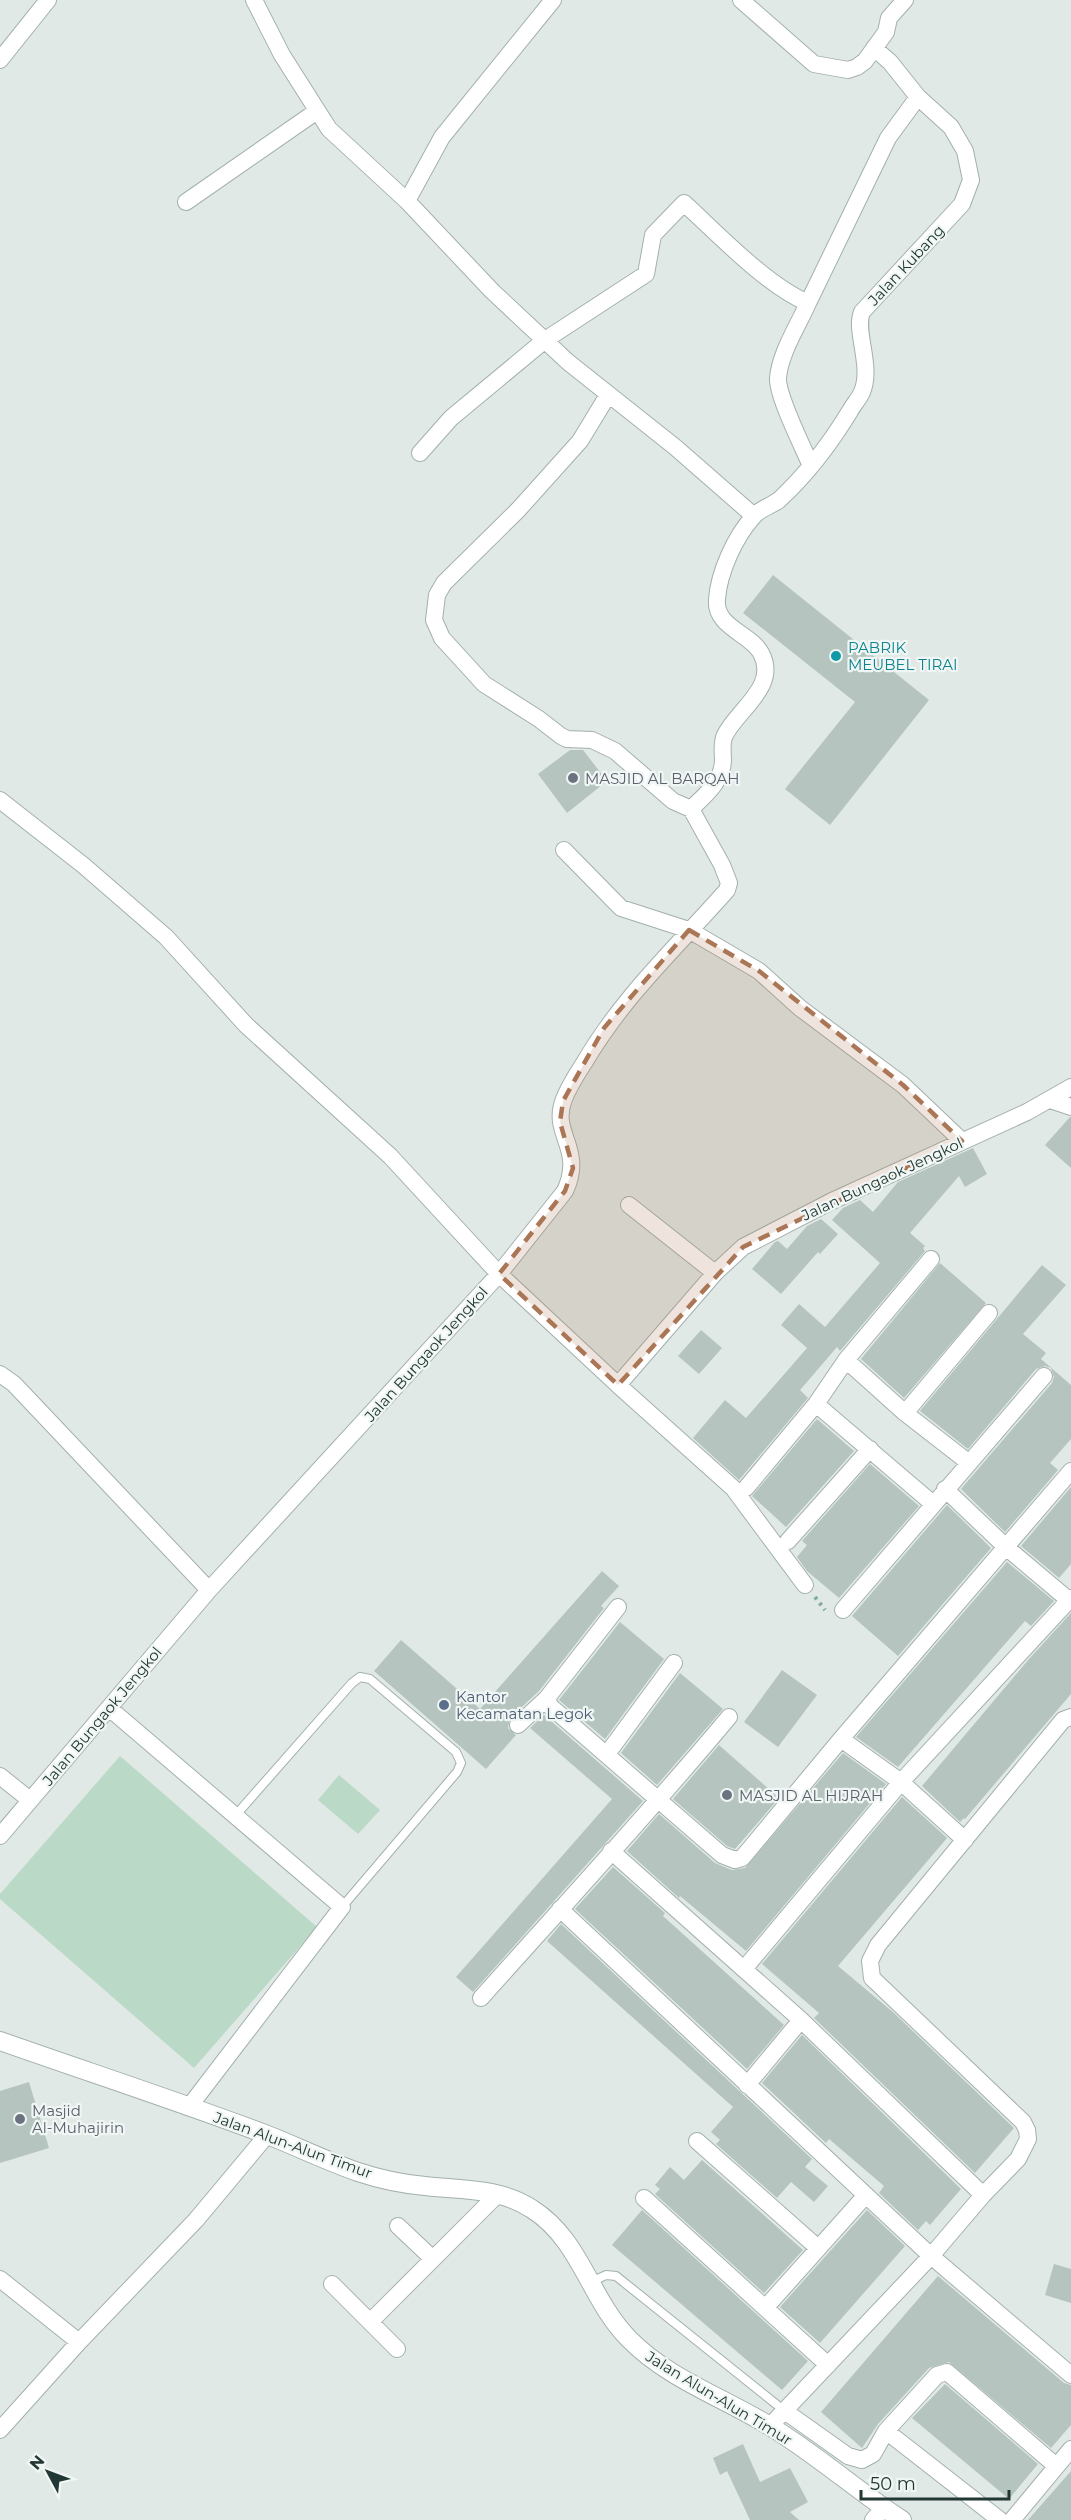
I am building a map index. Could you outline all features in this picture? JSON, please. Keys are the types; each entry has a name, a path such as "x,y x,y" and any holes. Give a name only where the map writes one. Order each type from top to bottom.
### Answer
{"street":[{"path":"0,60 48,0"},
{"path":"254,0 282,55 329,129 407,201 492,291 568,362 675,447 754,516 737,540 720,580 716,603 718,612 727,624 754,644 762,654 766,676 756,695 726,734 722,746 722,769 719,777 712,788 690,809"},
{"path":"407,201 442,137 553,0"},
{"path":"741,0 803,57 814,64 848,70 857,68 874,48 886,32 889,18 905,0"},
{"name":"Jalan Kubang","path":"754,516 777,501 811,466 833,438 862,392 866,362 859,320 862,312 962,204 971,180 965,151 951,127 918,97 890,62 874,48"},
{"path":"811,466 778,380 782,360 888,138 918,97"},
{"path":"186,202 317,111"},
{"path":"420,453 451,418 545,340 646,274 653,235 684,203 730,246 791,296 808,303"},
{"path":"0,800 84,865 166,937 246,1025 390,1156 499,1274 565,1191 571,1179 572,1156 560,1122 563,1101 604,1028 727,890 729,883 722,865 690,809 673,801 615,751 591,740 567,739 561,736 484,684 442,638 434,620 436,595 444,583 518,510 580,441 608,395"},
{"path":"564,850 621,908 689,930 759,971 800,1008 903,1085 962,1141"},
{"name":"Jalan Bungaok Jengkol","path":"0,1836 209,1590 499,1274 618,1385 715,1274 743,1247 832,1201 1050,1100 1071,1087"},
{"path":"1050,1100 1071,1107"},
{"path":"629,1205 715,1274"},
{"path":"746,1488 816,1404 846,1360 931,1259"},
{"path":"905,1413 989,1313"},
{"path":"846,1360 905,1413 968,1462"},
{"path":"0,1374 14,1384 209,1590"},
{"path":"835,1611 1044,1376"},
{"path":"618,1385 733,1488 805,1585"},
{"path":"816,1404 932,1503"},
{"path":"788,1541 870,1449"},
{"path":"547,1698 550,1706 722,1855 735,1860 742,1858 841,1739 1071,1472"},
{"path":"744,1969 901,1782 1070,1600 1006,1548 945,1489"},
{"path":"518,1725 547,1698 618,1607"},
{"path":"607,1754 674,1663"},
{"path":"109,1708 342,1907 189,2107"},
{"path":"481,1998 611,1851 660,1800 729,1717"},
{"path":"770,2426 786,2412 931,2256 983,2195 1018,2159 1025,2148 1028,2130 1023,2122 880,1986 872,1978 869,1969 873,1952 1063,1720 1071,1717"},
{"path":"841,1739 901,1782 965,1840"},
{"path":"0,1776 30,1800"},
{"path":"611,1851 801,2020 983,2195"},
{"path":"560,1909 931,2256 1071,2375"},
{"path":"747,2085 801,2020"},
{"name":"Jalan Alun-Alun Timur","path":"0,2041 267,2135 358,2172 423,2186 472,2189 514,2199 546,2218 562,2234 627,2337 643,2352 663,2367 770,2426 878,2514 902,2520"},
{"path":"0,2430 79,2342 196,2220 267,2135"},
{"path":"697,2141 818,2248"},
{"path":"370,2322 497,2195"},
{"path":"766,2307 866,2195"},
{"path":"644,2198 828,2365"},
{"path":"398,2226 433,2259"},
{"path":"0,2279 79,2342"},
{"path":"332,2284 397,2349"},
{"path":"786,2412 848,2456 856,2460 868,2458 873,2454 886,2431 937,2375 947,2372 1055,2465"},
{"path":"886,2431 1000,2520"},
{"path":"1012,2520 1071,2448"}],"lane":[{"path":"235,1816 352,1683 360,1677 370,1679 456,1752 461,1763 457,1772 342,1907"},
{"path":"591,2282 606,2275 616,2276 786,2412"}],"path":[{"path":"805,1585 835,1611"}],"highlighted area":[{"path":"689,930 759,971 903,1085 962,1141 743,1247 618,1385 499,1274 565,1191 573,1168 560,1122 563,1101 604,1028"}],"green space":[{"path":"120,1756 317,1927 194,2068 0,1899 0,1894"},
{"path":"339,1775 380,1810 358,1834 318,1800"}],"building":[{"name":"PABRIK MEUBEL TIRAI","path":"773,575 929,700 830,825 785,789 855,702 743,613"},
{"name":"MASJID AL BARQAH","path":"570,750 583,750 607,781 567,813 538,774"},
{"path":"1071,1117 1071,1168 1045,1145"},
{"path":"973,1148 987,1174 965,1187 959,1176 910,1233 925,1246 923,1248 925,1251 840,1351 837,1347 800,1390 808,1398 739,1480 693,1438 725,1400 746,1418 807,1348 781,1325 799,1304 825,1327 880,1263 832,1220 843,1208 860,1200 873,1212 898,1182"},
{"path":"821,1219 838,1234 820,1254 818,1252 781,1294 752,1269 775,1242 778,1241 787,1249 807,1226"},
{"path":"940,1263 986,1303 904,1398 861,1359"},
{"path":"1042,1265 1066,1285 1023,1334 1046,1353 1041,1359 1071,1385 1071,1439 1050,1463 1058,1470 1005,1532 961,1489 1052,1383 1054,1377 1051,1368 1045,1366 1036,1369 968,1449 920,1411"},
{"path":"701,1330 722,1348 699,1374 678,1356"},
{"path":"817,1419 854,1451 786,1527 752,1496"},
{"path":"870,1464 919,1506 839,1598 807,1571 797,1557 807,1545 802,1541"},
{"path":"1071,1487 1071,1564 1059,1578 1021,1546"},
{"path":"947,1505 991,1548 898,1656 852,1616"},
{"path":"1007,1562 1054,1601 1031,1626 1025,1621 898,1767 856,1737"},
{"path":"602,1571 619,1586 601,1606 604,1608 539,1691 510,1718 508,1728 516,1735 486,1769 374,1671 401,1640 480,1709"},
{"path":"1071,1613 1071,1694 965,1819 960,1822 922,1786 1029,1659"},
{"path":"620,1622 664,1659 605,1739 559,1700"},
{"path":"782,1670 817,1695 778,1747 744,1722"},
{"path":"680,1673 723,1709 657,1785 621,1753"},
{"path":"544,1715 643,1801 473,1992 456,1977 612,1799 530,1728"},
{"name":"MASJID AL HIJRAH","path":"719,1745 779,1798 735,1849 727,1846 673,1799"},
{"path":"843,1753 886,1784 746,1951 680,1896 679,1898 627,1851 659,1814 715,1863 732,1870 745,1868"},
{"path":"902,1797 947,1838 838,1966 894,2013 1014,2128 975,2173 814,2018 819,2013 762,1964"},
{"path":"613,1867 665,1913 663,1916 784,2025 747,2069 575,1909"},
{"path":"561,1924 812,2159 805,2167 828,2186 814,2202 791,2182 777,2198 716,2144 720,2140 711,2132 733,2107 547,1941"},
{"path":"802,2035 961,2189 930,2225 926,2221 918,2230 879,2193 884,2186 829,2139 826,2143 762,2083"},
{"name":"Masjid Al-Muhajirin","path":"29,2082 49,2148 0,2163 0,2091"},
{"path":"702,2160 803,2250 764,2293 655,2194 660,2189 655,2185 670,2167 684,2180"},
{"path":"642,2210 808,2361 782,2390 612,2245"},
{"path":"867,2210 905,2246 820,2343 780,2307"},
{"path":"1054,2264 1071,2269 1071,2303 1045,2295"},
{"path":"938,2276 1064,2383 1071,2385 1071,2425 1051,2448 949,2362 929,2368 878,2424 862,2448 821,2412"},
{"path":"945,2384 1038,2464 1009,2499 912,2418"},
{"path":"743,2444 760,2482 790,2468 808,2502 790,2512 799,2520 750,2520 727,2471 720,2475 713,2458"},
{"path":"1071,2471 1071,2520 1028,2520"}],"place":[{"name":"PABRIK MEUBEL TIRAI","path":"836,656"},
{"name":"MASJID AL BARQAH","path":"573,778"},
{"name":"Kantor Kecamatan Legok","path":"444,1705"},
{"name":"MASJID AL HIJRAH","path":"727,1795"},
{"name":"Masjid Al-Muhajirin","path":"20,2119"}]}
